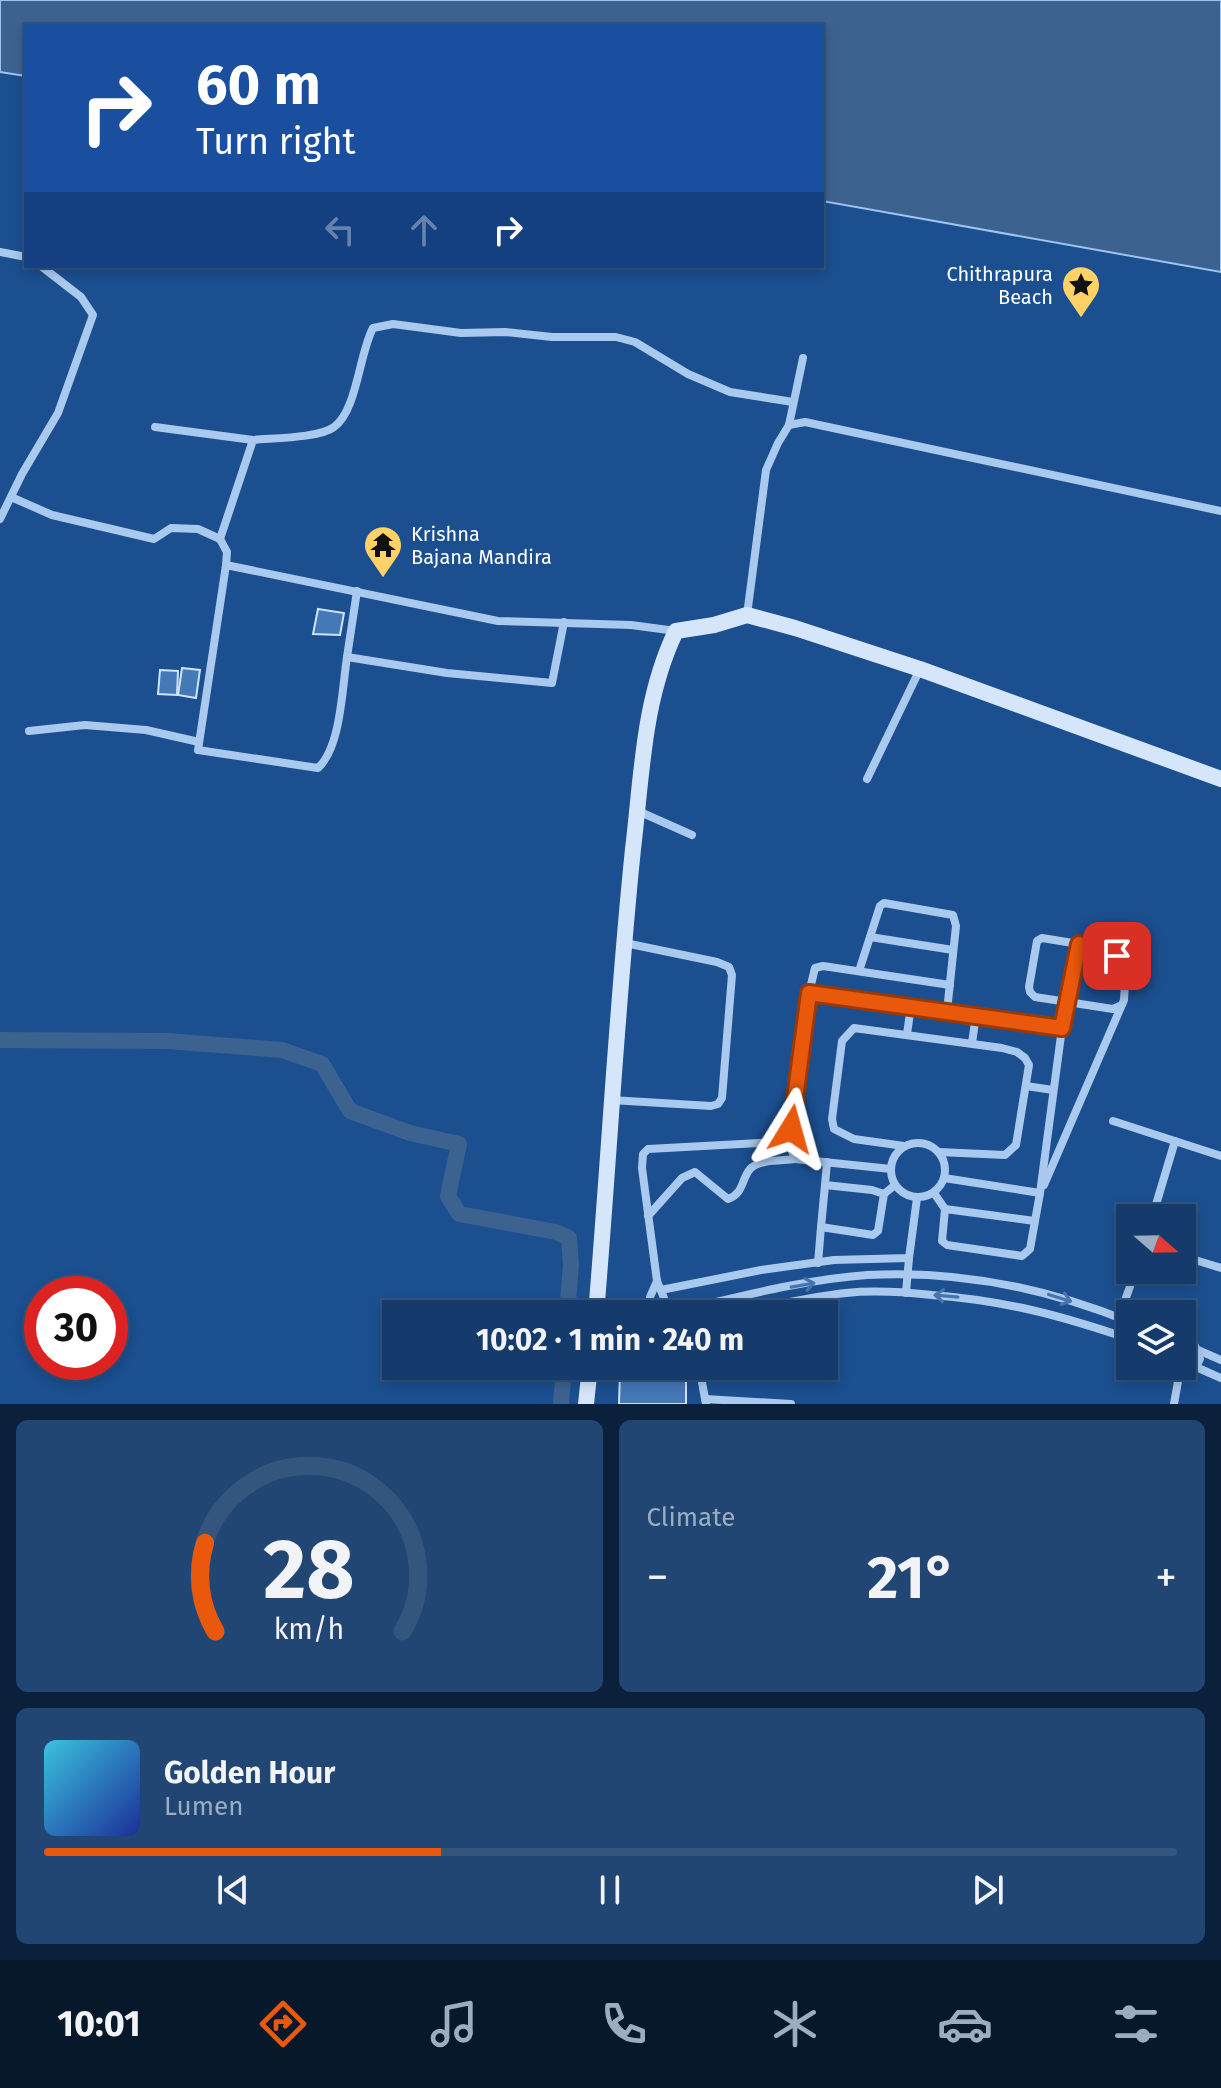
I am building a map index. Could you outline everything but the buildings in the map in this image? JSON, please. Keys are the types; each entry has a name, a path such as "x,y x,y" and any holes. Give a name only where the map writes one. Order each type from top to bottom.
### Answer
{"street":[{"path":"0,252 24,257"},
{"path":"0,519 58,413 93,315 81,297 44,268"},
{"path":"155,427 253,440 304,436 334,428 348,408 365,342 373,328 393,324 461,333 616,337 635,342 688,374 730,392 793,402"},
{"path":"747,615 766,470 789,425 803,358"},
{"path":"789,425 805,422 1221,511"},
{"path":"220,539 253,440"},
{"path":"11,497 52,515 154,539 171,528 198,529 220,539 227,552 226,565 198,750 318,768 326,761 333,746 357,591"},
{"path":"226,565 498,621 631,625 676,631 714,625 747,615 920,669 1219,774"},
{"path":"347,657 447,673 552,683 564,622"},
{"path":"597,1300 625,943 651,695 663,657 676,631"},
{"path":"867,779 920,669"},
{"path":"29,731 85,725 146,730 199,742"},
{"path":"638,811 692,835"},
{"path":"859,971 880,906 889,902 953,915 956,926 947,1011"},
{"path":"870,937 953,950"},
{"path":"1040,1193 1122,1005 1126,965 1122,959 1079,944 1042,938 1037,941 1030,992 1035,997 1113,1009 1122,1005"},
{"path":"611,1100 711,1106 718,1104 722,1098 732,975 729,967 625,943"},
{"path":"934,1193 945,1209 942,1241 954,1247 1022,1256 1030,1249 1062,1028 1079,944"},
{"path":"795,1159 787,1139 815,968 823,966 950,985"},
{"path":"809,993 1062,1028"},
{"path":"907,1034 911,1006"},
{"path":"972,1043 976,1015"},
{"path":"854,1028 972,1043 1017,1052 1029,1065 1016,1145 1012,1151 1005,1155 939,1152 922,1143 904,1146 854,1139 834,1129 832,1119 842,1041 854,1028"},
{"path":"1026,1086 1053,1090"},
{"path":"1113,1121 1221,1156"},
{"path":"664,1300 648,1216 641,1163 643,1154 648,1149 787,1139"},
{"path":"1156,1204 1175,1141"},
{"path":"904,1146 897,1152 891,1169 895,1185 917,1198 934,1193 944,1178 946,1169 939,1152"},
{"path":"648,1216 682,1178 695,1172 728,1199 739,1192 750,1169 757,1164 795,1159 891,1169"},
{"path":"818,1263 827,1162"},
{"path":"944,1178 1040,1193"},
{"path":"825,1185 884,1194"},
{"path":"821,1227 873,1235 878,1231 884,1194 895,1185"},
{"path":"906,1293 917,1198"},
{"path":"945,1209 1035,1221"},
{"path":"650,1300 659,1285 818,1263 909,1258"},
{"path":"1196,1260 1221,1268"},
{"path":"729,1300 829,1280 907,1274 1027,1288 1116,1316"},
{"path":"808,1300 847,1293 906,1293 987,1299 1062,1316 1116,1334"},
{"path":"1198,1350 1221,1360"},
{"path":"1198,1350 1200,1359 1196,1367 1221,1378"},
{"path":"586,1404 589,1380"},
{"path":"702,1380 706,1402 791,1404"},
{"path":"1174,1404 1177,1380"}],"water":[{"path":"0,0 1221,0 1221,272 824,201 824,24 24,24 24,76 0,72"}],"waterway":[{"path":"0,1040 168,1041 282,1050 322,1064 350,1111 410,1133 459,1144 448,1196 459,1214 556,1232 569,1238 568,1300"},
{"path":"561,1404 563,1380"}],"place":[{"name":"Chithrapura Beach","path":"1081,319"},
{"name":"Krishna Bajana Mandira","path":"383,579"}],"route":[{"path":"791,1129 809,993 1062,1028 1079,944 1117,956"}]}
